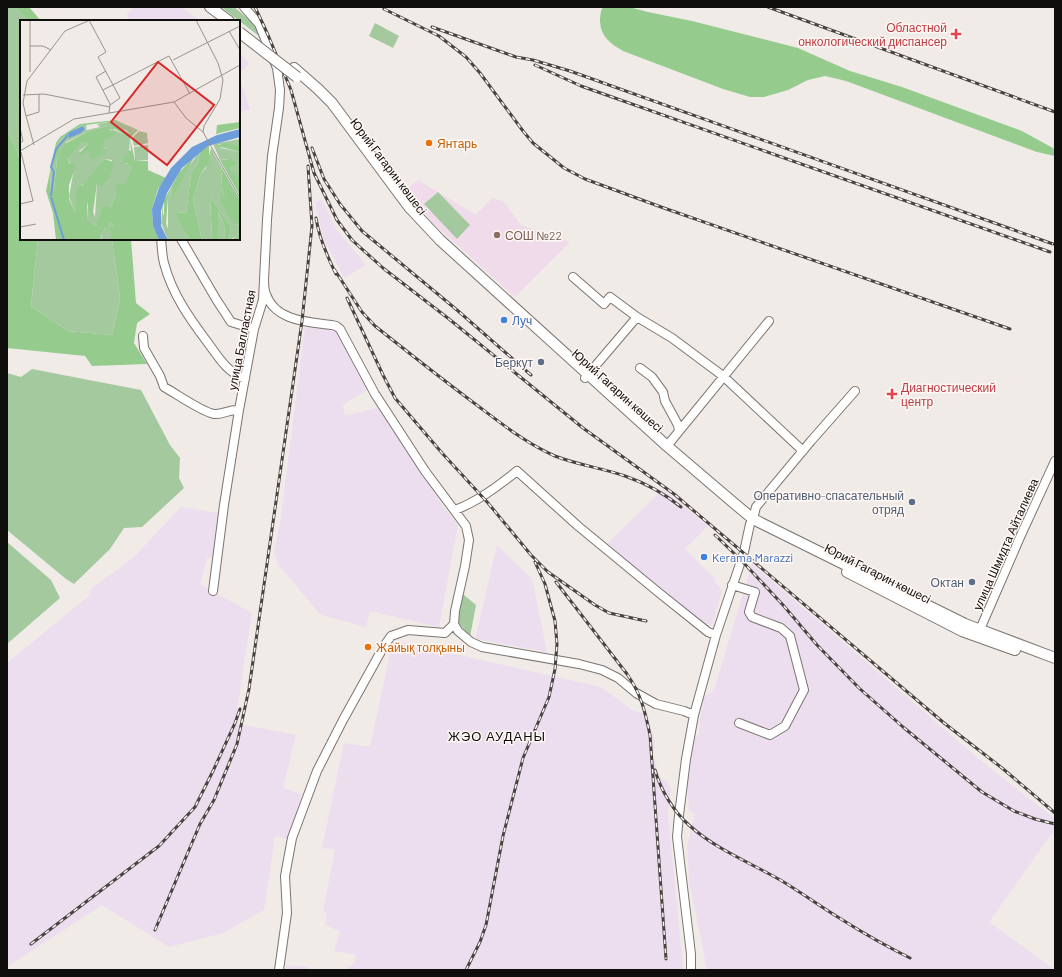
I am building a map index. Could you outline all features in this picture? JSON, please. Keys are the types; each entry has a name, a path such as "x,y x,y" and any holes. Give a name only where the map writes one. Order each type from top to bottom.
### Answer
{"main road":[{"path":"206,7 223,20"},
{"path":"210,7 228,20"},
{"name":"Юрий Гагарин көшесі","path":"240,29 296,73 327,106 393,195 416,224 436,244 752,521"},
{"name":"Юрий Гагарин көшесі","path":"240,33 296,73"},
{"name":"Юрий Гагарин көшесі","path":"587,376 682,466 732,510 962,631 979,633 1055,658"},
{"name":"Юрий Гагарин көшесі","path":"979,633 1055,665"}],"street":[{"name":"улица Балластная","path":"213,591 224,505 239,410 254,329 263,300 272,156 279,108 280,85 277,68 259,24 244,7"},
{"path":"161,240 164,263 173,289 184,308 221,362 234,375 245,379"},
{"path":"182,240 231,322 254,329"},
{"path":"573,277 604,304 610,297 637,317 672,338 723,376 803,451"},
{"path":"264,279 265,293 269,302 282,313 302,321 332,324 340,329 375,394 425,471 466,526 470,540 455,612 454,624 458,631 465,638 477,644 498,650 571,662 602,670 618,678 636,693 656,704 694,715"},
{"path":"587,376 637,317"},
{"path":"667,446 769,321"},
{"path":"143,336 144,348 160,376 164,387 204,410 215,414 239,410"},
{"path":"640,368 652,377 663,392 665,401 678,425 679,431"},
{"path":"691,970 691,954 678,837 679,814 682,785 694,715 716,635 744,552 756,507 855,390"},
{"name":"улица Шмидта Айталиева","path":"979,633 1055,461"},
{"path":"455,510 482,496 517,471 578,526 658,592 708,632 716,635"},
{"path":"732,585 755,592 749,612 752,617 781,628 790,636 804,690 785,726 779,731 770,735 739,723"},
{"path":"279,970 287,913 285,876 292,838 317,771 330,743 391,636 408,630 445,633 454,624"}],"shaded area":[{"path":"133,7 181,7 200,20 131,20 126,16"},
{"path":"240,54 249,62 244,70 240,71"},
{"path":"240,79 250,109 240,112"},
{"name":"СОШ №22","path":"418,180 476,215 492,198 503,201 521,225 570,242 515,297 437,227 404,191"},
{"path":"322,200 336,229 366,265 344,278 323,237 315,202"},
{"path":"305,327 337,330 369,389 344,404 343,407 345,416 380,407 444,508 458,525 439,627 370,611 366,627 325,616 319,613 278,564 274,553 281,517"},
{"path":"663,489 708,526 685,549 715,579 715,582 722,590 712,625 708,626 668,594 654,587 608,543"},
{"path":"181,507 219,513 213,556 207,558 200,584 252,613 235,723 296,735 283,788 301,794 290,839 275,836 264,910 223,933 169,947 102,905 7,967 7,663 90,595 91,589 133,558"},
{"path":"497,545 532,579 547,652 477,639 476,636"},
{"path":"752,564 980,760 1055,819 1055,829 989,922 1055,970 707,970 689,880 687,846 695,815 689,810 687,785 694,738 699,735 702,699 714,690"},
{"path":"393,640 601,687 632,710 647,714 655,744 653,754 660,778 667,781 671,789 668,813 683,970 347,970 347,966 354,965 356,955 334,951 340,932 325,924 327,913 323,911 335,850 322,848 344,743 370,747"},
{"path":"286,965 310,967 309,970 285,970"}],"green space":[{"path":"7,7 15,7 27,20 20,20 20,162 18,153 7,130"},
{"path":"15,7 29,7 40,20 27,20"},
{"path":"221,7 234,7 251,21 259,36 240,20"},
{"path":"603,7 629,7 692,21 798,48 850,71 902,87 1022,131 1053,148 1055,151 1055,156 1037,152 846,81 825,76 808,80 788,90 764,97 750,97 723,89 623,51 614,46 607,40 602,32 600,16"},
{"path":"375,23 399,36 393,48 369,36"},
{"path":"7,130 18,153 20,162 20,240 38,240 31,306 68,331 112,335 120,299 112,240 131,240 136,303 150,314 137,323 134,343 147,364 92,366 85,356 7,348"},
{"path":"438,192 470,225 457,239 424,204"},
{"path":"38,240 112,240 120,299 112,335 68,331 31,306"},
{"path":"32,369 141,390 170,445 180,458 179,478 184,488 142,527 124,528 110,549 74,584 7,530 7,373 21,377"},
{"path":"7,542 51,580 60,598 7,644"},
{"path":"462,595 476,605 470,637 458,622"}],"railway":[{"path":"255,7 291,90 314,173 337,220 352,240 383,268 449,319 583,428 674,494 944,723 1002,768 1055,813"},
{"path":"768,7 1055,112"},
{"path":"384,9 439,36 466,57 480,73 533,143 564,168 585,179 1010,329"},
{"path":"432,27 516,57 533,60 570,71 1053,244"},
{"path":"535,65 581,86 1050,252"},
{"path":"312,148 324,179 340,204 362,231 457,310 531,375"},
{"path":"155,930 200,824 214,800 237,744 249,689 302,321 312,226 308,166"},
{"path":"316,218 319,233 336,274"},
{"path":"334,269 362,312 375,326 496,420 535,446 555,456 572,462 616,473 640,482 662,493 681,507"},
{"path":"347,298 395,398 442,453 488,503 531,555 548,572 595,605 609,613 646,621"},
{"path":"715,535 741,560 783,605 817,645 859,688 903,727 982,792 1014,811 1035,819 1055,824"},
{"path":"466,970 480,942 486,925 503,836 523,758 549,697 555,669 557,644 555,621 545,584 535,562"},
{"path":"556,582 632,681 644,710 650,735 666,959"},
{"path":"31,944 159,846 195,807 213,771 240,709"},
{"path":"655,770 661,786 673,808 700,835 782,881 866,934 910,958"}],"place":[{"name":"Областной онкологический диспансер","path":"956,34"},
{"name":"Янтарь","path":"429,143"},
{"name":"СОШ №22","path":"497,235"},
{"name":"Луч","path":"504,320"},
{"name":"Беркут","path":"541,362"},
{"name":"Диагностический центр","path":"892,394"},
{"name":"Оперативно-спасательный отряд","path":"912,502"},
{"name":"Kerama Marazzi","path":"704,557"},
{"name":"Октан","path":"972,582"},
{"name":"Жайық толқыны","path":"368,647"}],"district":[{"name":"ЖЭО АУДАНЫ","path":"497,736"}]}
